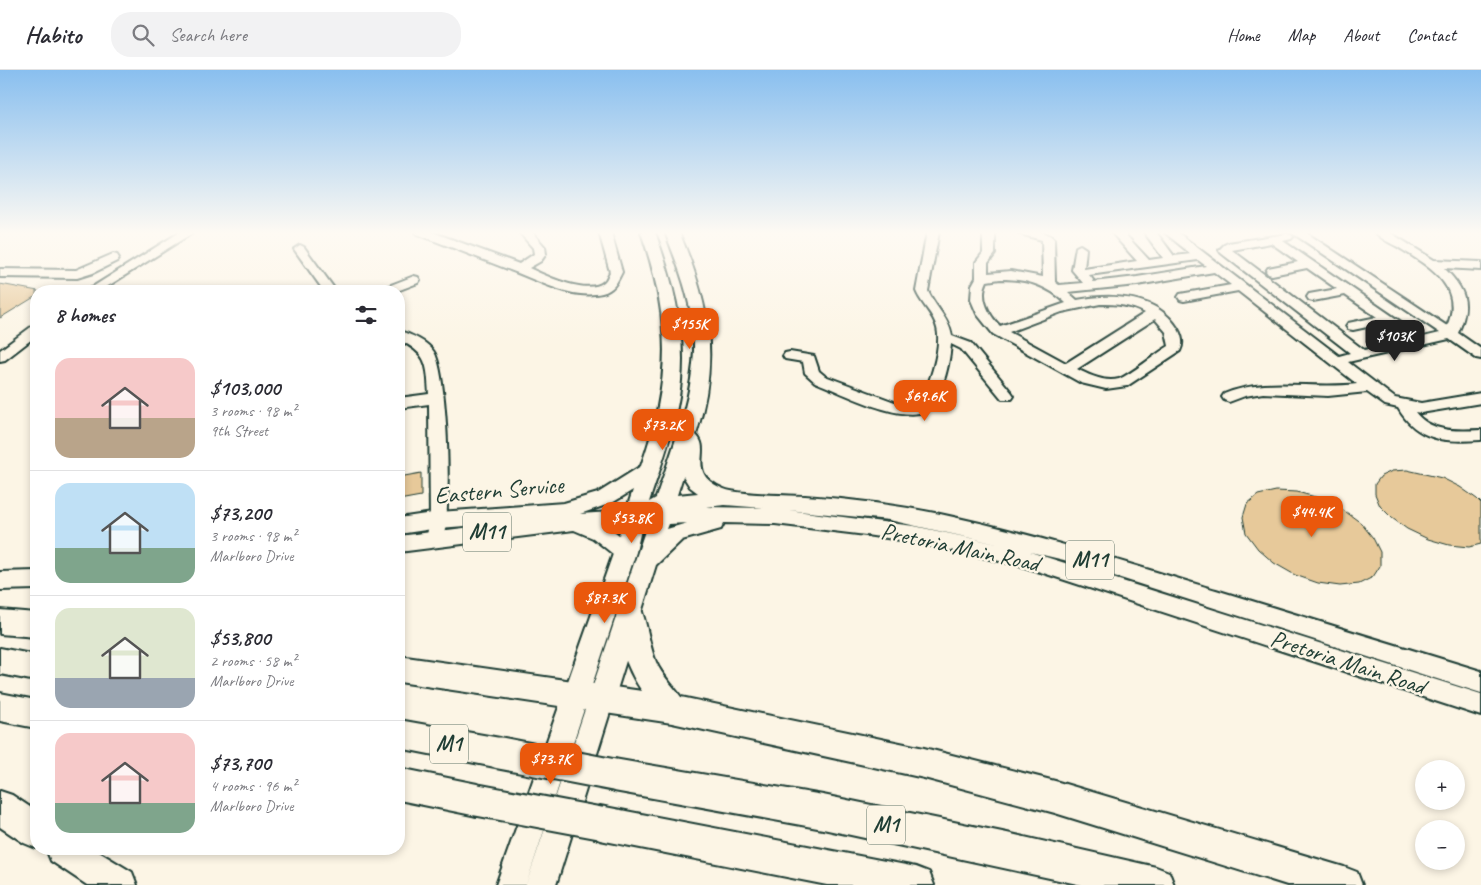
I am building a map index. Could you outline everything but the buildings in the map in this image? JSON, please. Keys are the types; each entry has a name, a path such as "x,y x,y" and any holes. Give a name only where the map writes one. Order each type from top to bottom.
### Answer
{"highway":[{"path":"629,613 635,643 644,670 672,709"},
{"path":"0,622 30,624"},
{"path":"0,661 30,667"},
{"path":"405,670 672,709 924,764 1045,795 1344,885"},
{"path":"0,707 30,713"},
{"name":"M1","path":"405,735 823,812 1007,850 1156,885"},
{"name":"M1","path":"405,785 916,885"},
{"path":"0,808 30,827"},
{"path":"72,855 119,885"}],"main road":[{"path":"511,885 589,697 629,613 636,557 635,513 662,430 669,398 674,339 669,295 661,270"},
{"path":"541,885 589,697 636,557 661,511 690,425 698,387 701,338 695,296 686,270"},
{"path":"690,425 690,468 692,476 702,488 725,498"},
{"path":"570,516 605,498 650,470"},
{"name":"Pretoria Main Road","path":"661,511 725,498 889,512 1013,538 1143,576 1481,682"},
{"name":"Eastern Service","path":"405,527 437,530 570,516 661,511"},
{"name":"Pretoria Main Road","path":"661,511 685,515 745,514 816,520 904,532 1022,558 1481,705"},
{"path":"636,557 667,541 682,530 745,514"},
{"path":"570,516 601,532 636,557"},
{"name":"Eastern Service","path":"405,542 437,530"},
{"path":"0,581 30,580"}],"street":[{"path":"102,285 126,270"},
{"path":"115,285 137,270"},
{"path":"315,270 326,285"},
{"path":"523,270 571,290 587,291 602,288 612,282 615,270"},
{"path":"790,356 809,359 812,373 816,378 908,411 923,407 930,398 939,369 945,338 944,327 924,295 922,287 925,270"},
{"path":"982,270 978,300 979,308 988,322 998,330 1086,380 1114,384 1122,382 1175,348 1176,344 1171,328 1155,313 1135,304 1114,300 1094,301 1062,294 1003,275 982,278"},
{"path":"1056,270 1062,294"},
{"path":"1078,270 1086,280 1104,284"},
{"path":"1248,270 1361,355"},
{"path":"1272,271 1277,270"},
{"path":"1317,270 1421,342"},
{"path":"1348,270 1481,355"},
{"path":"1438,270 1448,280 1459,300 1458,318 1450,335"},
{"path":"1062,294 1220,271"},
{"path":"998,330 1062,294 1104,284 1220,271 1390,402 1420,408 1481,398"},
{"path":"402,285 414,280"},
{"path":"1184,297 1240,287"},
{"path":"1313,297 1347,291"},
{"path":"1067,370 1155,313"},
{"path":"1353,326 1388,319"},
{"path":"0,357 30,334"},
{"path":"1335,360 1450,335"},
{"path":"405,338 420,346 433,360 437,398 437,530"},
{"path":"945,338 966,346 1006,396"},
{"path":"0,370 30,347"},
{"path":"1229,396 1249,388 1322,391 1369,387"},
{"path":"405,402 437,398"},
{"path":"1404,406 1412,421 1432,433 1449,436 1481,435"}],"lane":[{"path":"0,273 77,274 89,270"},
{"path":"1080,273 1102,270"}]}
